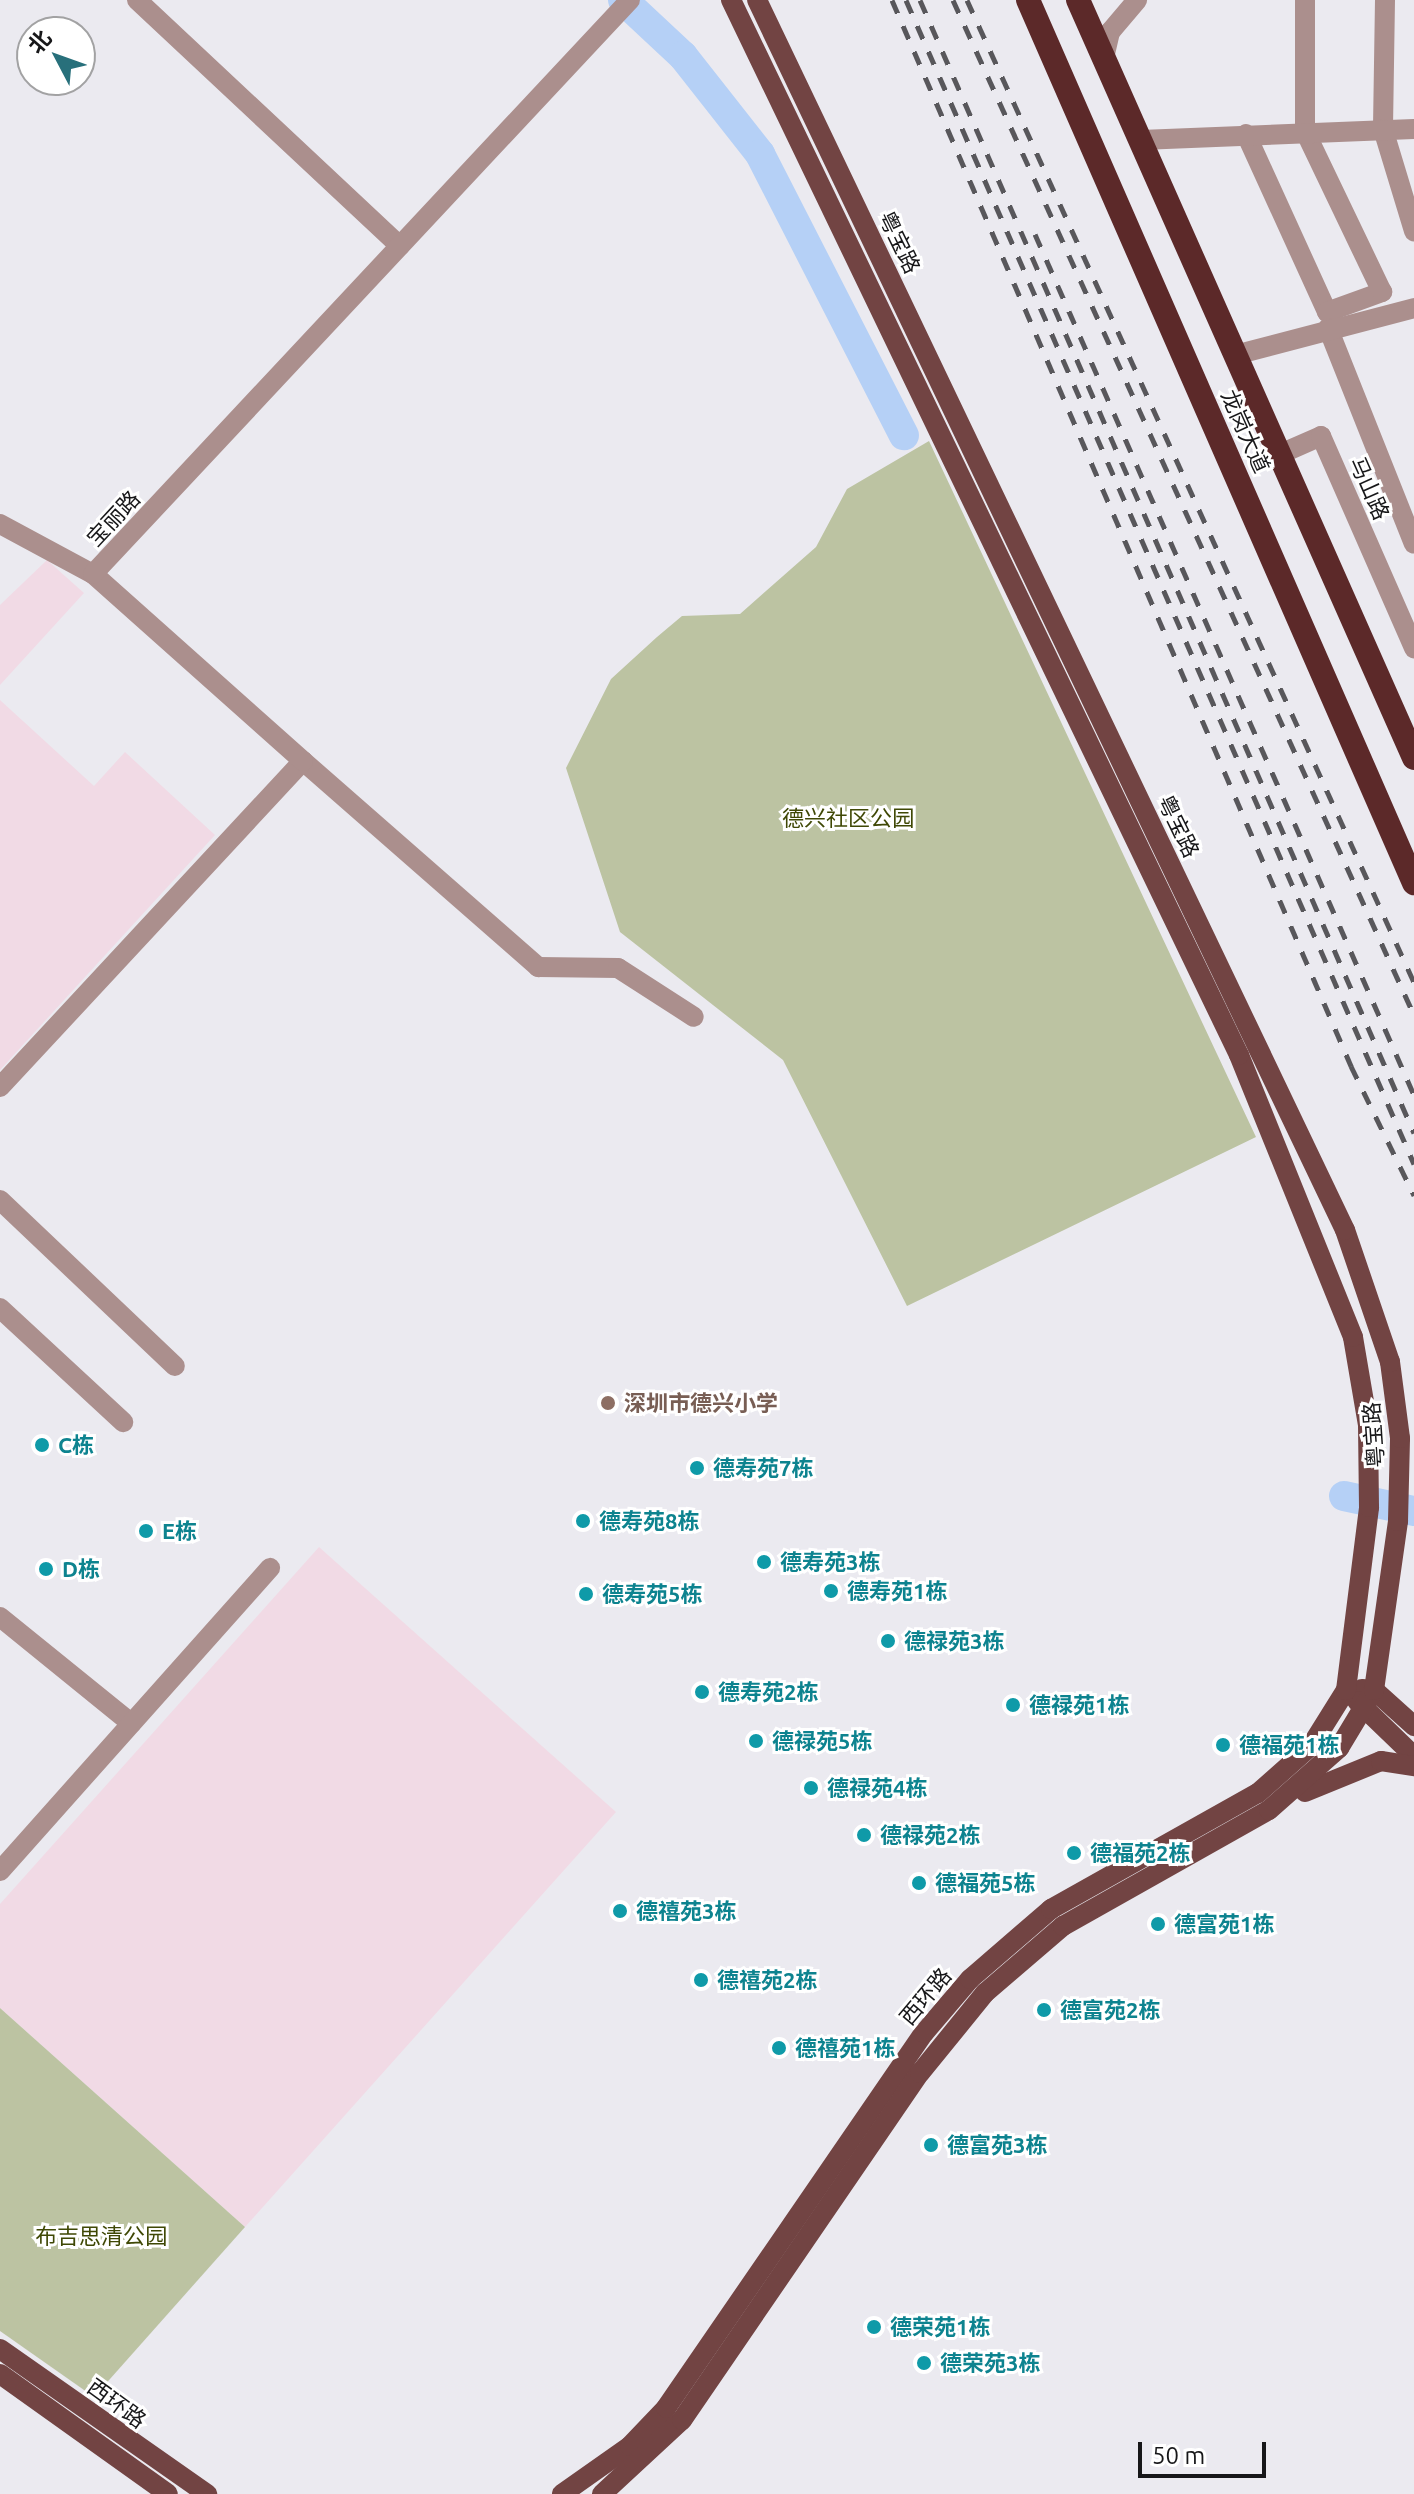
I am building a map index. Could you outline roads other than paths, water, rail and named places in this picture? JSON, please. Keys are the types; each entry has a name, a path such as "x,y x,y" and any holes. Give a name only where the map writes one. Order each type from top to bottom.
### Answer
{"highway":[{"name":"龙岗大道","path":"1028,0 1414,883"},
{"name":"龙岗大道","path":"1078,0 1414,758"}],"main road":[{"name":"粤宝路","path":"731,0 1239,1055 1353,1337 1369,1477 1364,1557 1346,1690"},
{"name":"粤宝路","path":"757,0 1345,1230 1387,1350 1399,1473 1394,1562 1374,1690 1366,1709"},
{"path":"1346,1690 1374,1690 1414,1726"},
{"path":"1346,1690 1414,1756"},
{"name":"西环路","path":"562,2494 630,2446 666,2408 910,2052 970,1979 1080,1889 1277,1779 1311,1746 1346,1690"},
{"name":"西环路","path":"602,2494 682,2420 920,2073 985,1993 1091,1907 1269,1810 1324,1766 1366,1709"},
{"path":"1269,1810 1367,1765 1414,1766"},
{"name":"西环路","path":"0,2349 207,2494"},
{"name":"西环路","path":"0,2374 168,2494"}],"street":[{"path":"137,0 400,246"},
{"name":"宝丽路","path":"630,0 93,574 538,967 618,968 694,1017"},
{"path":"1104,58 1110,32 1137,0"},
{"path":"1246,134 1327,312 1382,292 1305,131 1305,0"},
{"path":"1385,0 1383,129 1414,231"},
{"path":"1141,140 1414,129"},
{"path":"1235,355 1328,328 1414,308"},
{"path":"1328,328 1414,544"},
{"name":"马山路","path":"1278,455 1321,436 1414,648"},
{"path":"0,524 93,574"},
{"path":"0,1087 303,761"},
{"path":"0,1200 175,1366"},
{"path":"0,1308 123,1422"},
{"path":"0,1871 270,1568"},
{"path":"0,1617 131,1723"}],"waterway":[{"path":"623,0 683,56 760,154 904,435"},
{"path":"1344,1496 1414,1511"}],"railway":[{"path":"892,0 1351,1066 1414,1195"},
{"path":"906,0 1414,1164"},
{"path":"920,0 1414,1133"},
{"path":"953,0 1414,1015"},
{"path":"967,0 1414,982"},
{"path":"1035,234 1414,1095"}],"place":[{"name":"深圳市德兴小学","path":"608,1403"},
{"name":"C栋","path":"42,1445"},
{"name":"德寿苑7栋","path":"697,1468"},
{"name":"德寿苑8栋","path":"583,1521"},
{"name":"E栋","path":"146,1531"},
{"name":"德寿苑3栋","path":"764,1562"},
{"name":"D栋","path":"46,1569"},
{"name":"德寿苑1栋","path":"831,1591"},
{"name":"德寿苑5栋","path":"586,1594"},
{"name":"德禄苑3栋","path":"888,1641"},
{"name":"德寿苑2栋","path":"702,1692"},
{"name":"德禄苑1栋","path":"1013,1705"},
{"name":"德禄苑5栋","path":"756,1741"},
{"name":"德福苑1栋","path":"1223,1745"},
{"name":"德禄苑4栋","path":"811,1788"},
{"name":"德禄苑2栋","path":"864,1835"},
{"name":"德福苑2栋","path":"1074,1853"},
{"name":"德福苑5栋","path":"919,1883"},
{"name":"德禧苑3栋","path":"620,1911"},
{"name":"德富苑1栋","path":"1158,1924"},
{"name":"德禧苑2栋","path":"701,1980"},
{"name":"德富苑2栋","path":"1044,2010"},
{"name":"德禧苑1栋","path":"779,2048"},
{"name":"德富苑3栋","path":"931,2145"},
{"name":"德荣苑1栋","path":"874,2327"},
{"name":"德荣苑3栋","path":"924,2363"}],"park label":[{"name":"德兴社区公园","path":"848,818"},
{"name":"布吉思清公园","path":"101,2236"}]}
